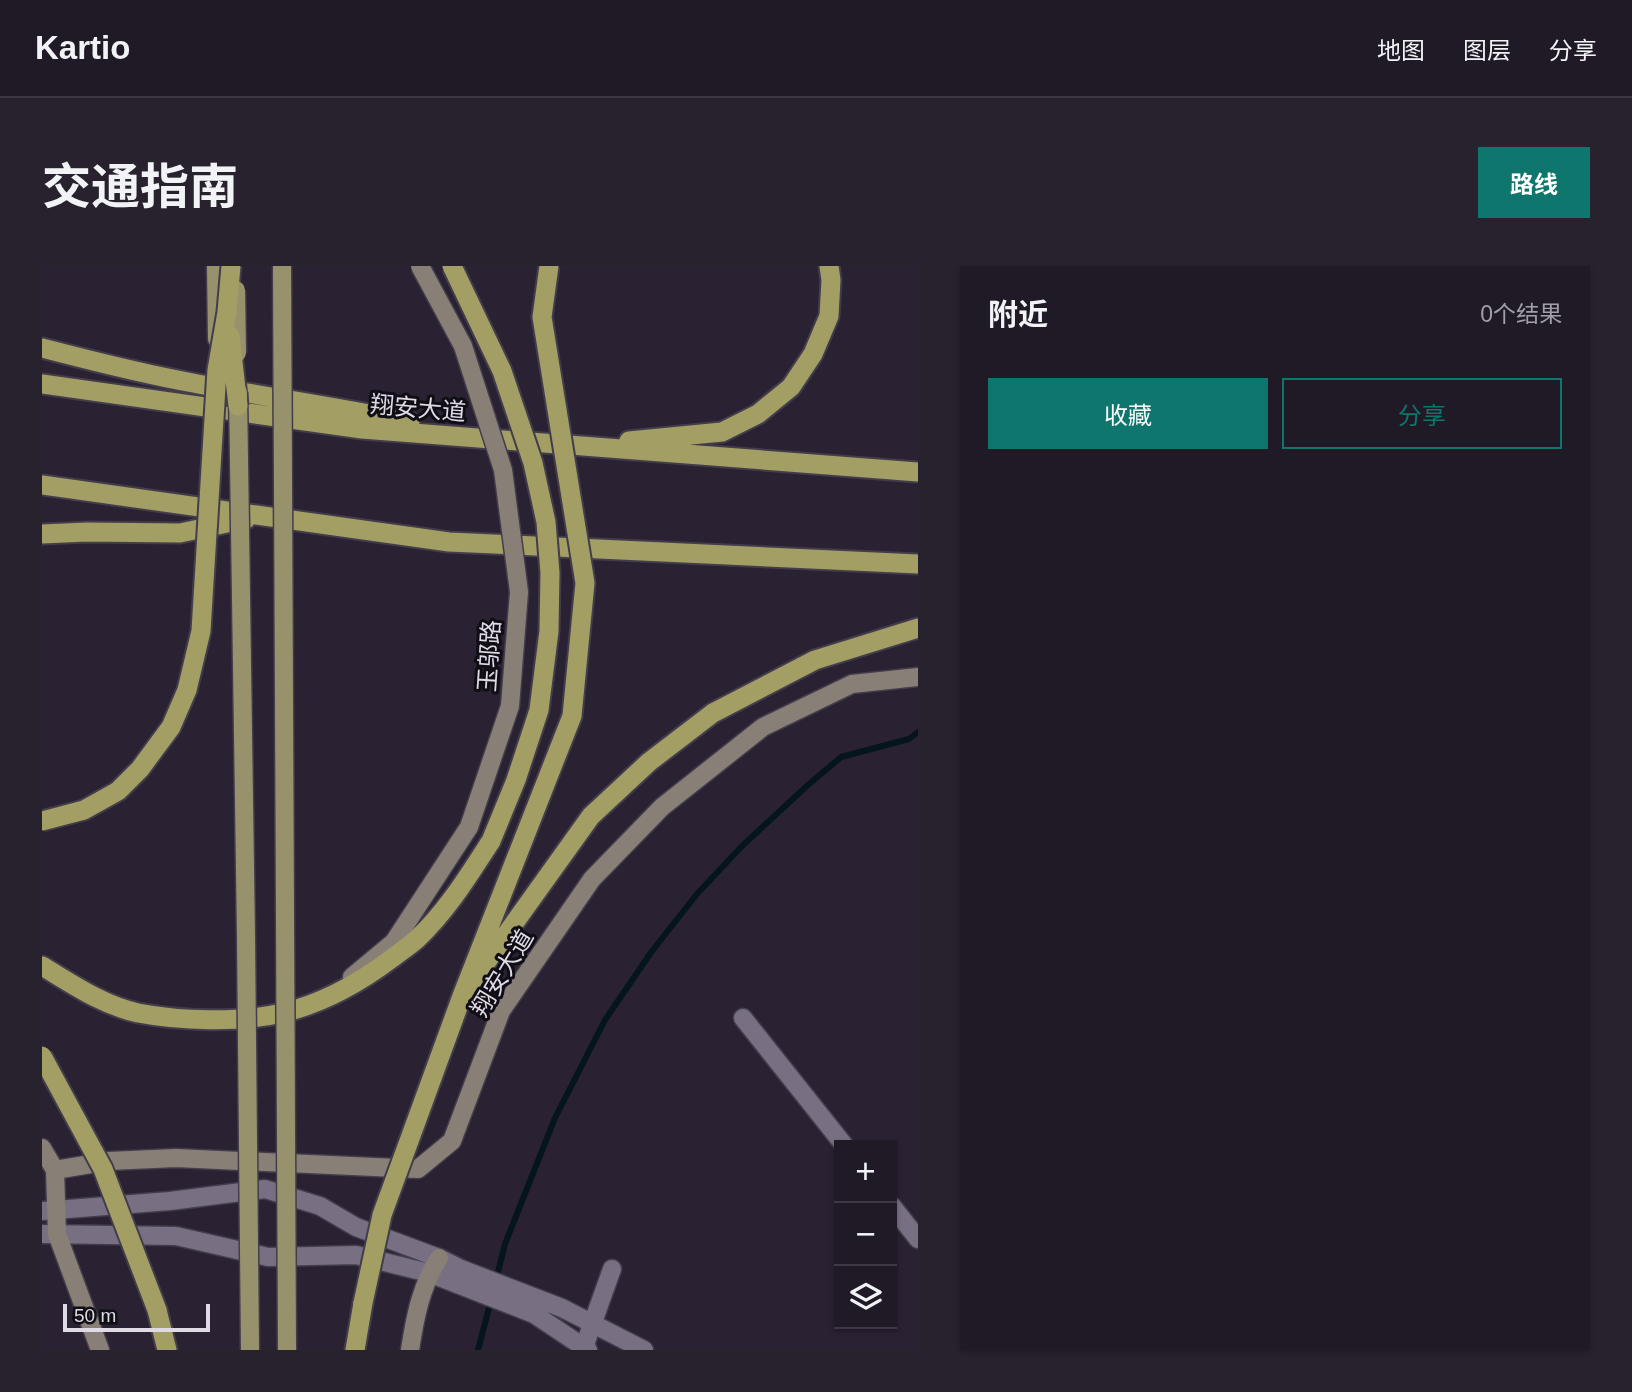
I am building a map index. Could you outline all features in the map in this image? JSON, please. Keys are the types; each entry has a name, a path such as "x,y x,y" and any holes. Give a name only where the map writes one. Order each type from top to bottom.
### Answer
{"highway":[{"path":"218,266 227,312 238,406"},
{"path":"42,821 84,810 118,791 141,769 172,727 187,690 201,631 217,370 234,266"},
{"path":"42,966 92,997 136,1012 217,1020 280,1013 342,989 378,968 417,939 456,895 491,841 516,780 538,710 549,631 550,573 546,522 533,463 502,371 452,266"},
{"path":"355,1350 382,1215 463,996 572,716 585,583 542,317 549,266"},
{"path":"579,446 722,432 758,414 791,387 813,354 829,316 829,266"},
{"path":"42,348 129,370 356,411 486,439"},
{"name":"翔安大道","path":"42,384 362,429 918,472"},
{"path":"42,485 449,542 918,564"},
{"path":"42,534 180,533 260,516"},
{"path":"463,996 591,816 649,762 713,713 815,660 918,628"},
{"path":"42,1056 103,1169 157,1310 165,1346"}],"main road":[{"path":"217,370 218,266"},
{"path":"234,266 246,909 250,1350"},
{"path":"282,266 287,1350"},
{"name":"玉邬路","path":"317,1000 354,976 394,942 469,827 510,706 519,592 503,470 463,346 420,266"},
{"name":"翔安大道","path":"55,1170 109,1161 176,1158 418,1169 452,1141 501,1011 592,879 662,807 763,727 852,684 918,677"},
{"path":"42,1147 55,1170 49,1211 49,1234 100,1350"},
{"path":"410,1350 416,1311 434,1266"}],"street":[{"path":"743,1018 840,1140"},
{"path":"49,1211 170,1201 265,1189 320,1206 356,1227 461,1278 537,1307 562,1308 644,1350"},
{"path":"897,1212 918,1239"},
{"path":"49,1234 176,1236 268,1257 356,1255 434,1266"},
{"path":"537,1307 585,1349 612,1269"}],"waterway":[{"path":"496,1280 505,1244 555,1118 605,1020 652,951 697,894 742,846 841,757 909,739 918,732"},
{"path":"478,1350 491,1300"}]}
